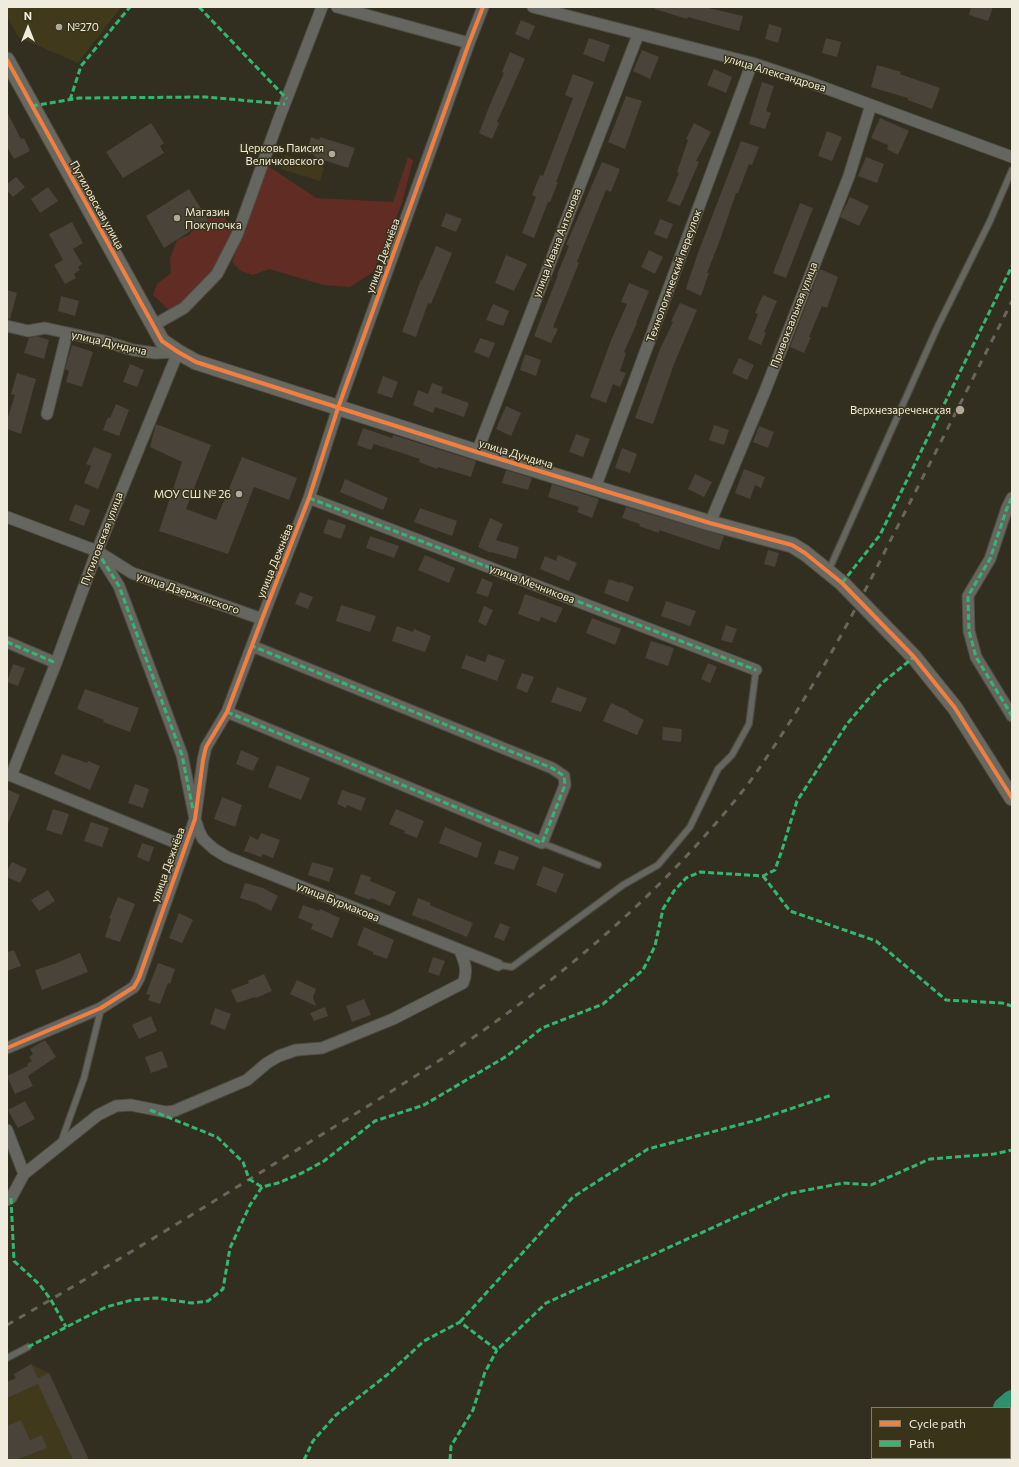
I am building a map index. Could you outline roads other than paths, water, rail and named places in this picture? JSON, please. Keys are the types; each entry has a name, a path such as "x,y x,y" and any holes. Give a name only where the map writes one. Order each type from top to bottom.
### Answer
{"street":[{"path":"154,325 184,308 217,274 224,261 237,235 278,121 322,7"},
{"path":"336,7 468,43"},
{"name":"улица Дежнёва","path":"7,1048 102,1008 134,987 195,819 206,747 227,712 309,498 338,408 468,43 483,7"},
{"name":"улица Александрова","path":"533,7 752,63 809,82 1012,157"},
{"name":"улица Ивана Антонова","path":"477,452 638,35"},
{"name":"Путиловская улица","path":"7,60 162,341 178,352 96,551 56,663 9,775"},
{"name":"Технологический переулок","path":"595,488 752,63"},
{"name":"Привокзальная улица","path":"710,523 765,391 849,176 871,105"},
{"name":"улица Дундича","path":"7,326 28,331 45,328 104,341 133,350 155,353 178,352 196,362 477,452 710,523 792,545 805,553 842,583 914,657 955,708 1012,798"},
{"path":"47,414 67,333"},
{"name":"улица Мечникова","path":"309,498 756,670"},
{"path":"1012,498 1007,508 990,559 968,596 969,631 976,657 1012,716"},
{"name":"улица Дзержинского","path":"7,517 96,551 132,573 262,619"},
{"name":"улица Бурмакова","path":"96,551 119,586 182,755 195,819 204,839 214,849 227,858 498,965"},
{"path":"7,642 56,663"},
{"path":"227,712 542,843 566,785 564,776 552,768 252,646"},
{"path":"9,775 184,846"},
{"path":"7,1200 11,1198 24,1174 98,1115 116,1106 131,1105 166,1112 174,1111 247,1080 267,1063 279,1056 296,1050 322,1048 393,1019 463,983 466,977 465,964 460,951"},
{"path":"7,1130 24,1174"}],"lane":[{"path":"828,572 937,328 990,221 1012,170"},
{"path":"498,965 512,967 623,885 658,865 690,828 718,768 732,755 749,724 756,670"},
{"path":"542,843 598,865"},
{"path":"59,1145 84,1078 102,1008"},
{"path":"7,1358 28,1347"}],"waterway":[{"path":"1005,1407 1012,1401"}],"railway":[{"path":"7,1325 186,1218 449,1054 529,997 568,966 605,935 676,867 709,831 749,783 818,676 861,598 1012,301"}],"place":[{"name":"№270","path":"59,27"},
{"name":"Церковь Паисия Величковского","path":"332,154"},
{"name":"Магазин Покупочка","path":"177,218"},
{"name":"Верхнезареченская","path":"960,410"},
{"name":"МОУ СШ № 26","path":"239,494"}]}
